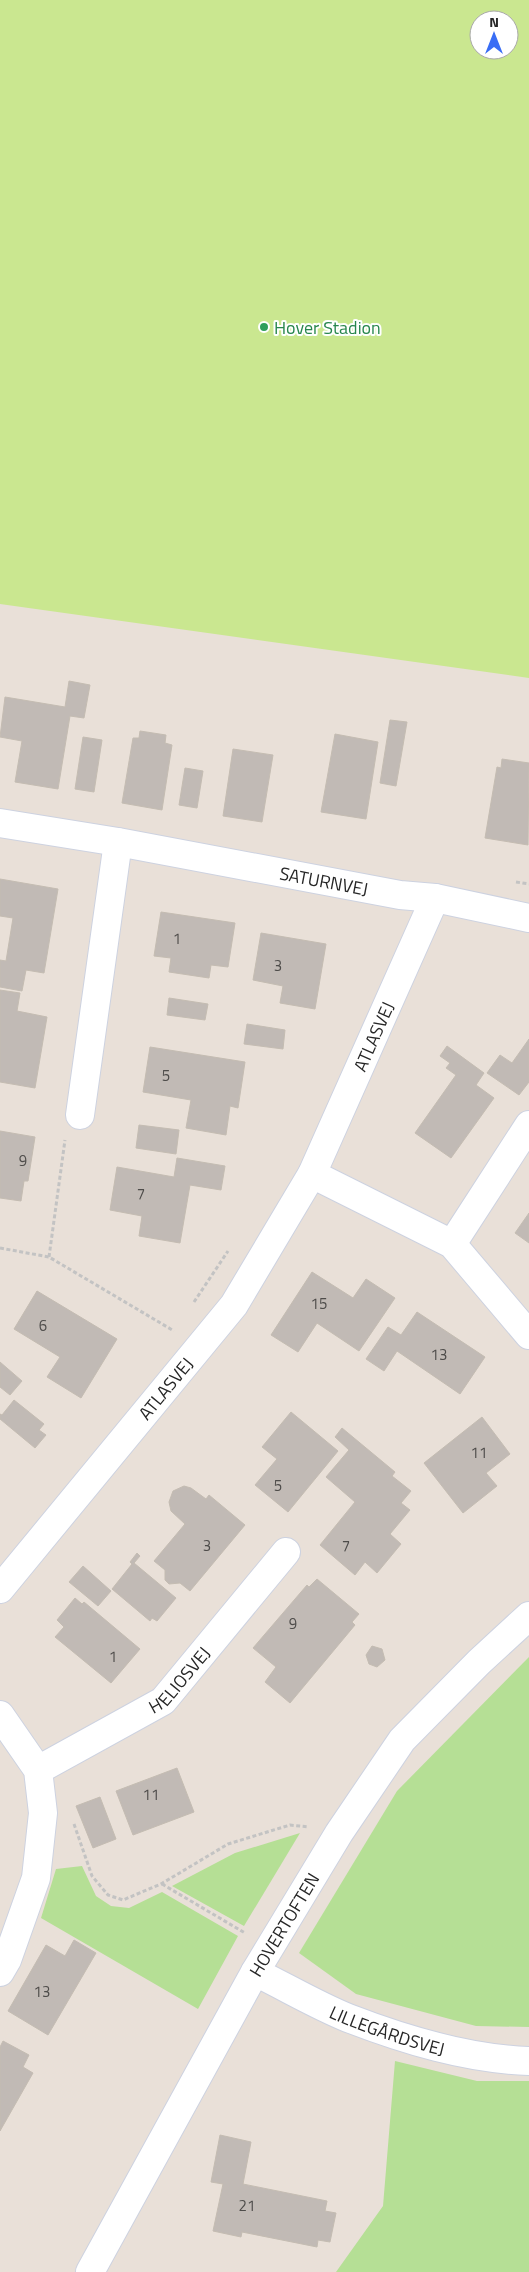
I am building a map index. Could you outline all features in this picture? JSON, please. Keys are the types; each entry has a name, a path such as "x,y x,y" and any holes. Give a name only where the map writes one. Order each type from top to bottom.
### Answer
{"street":[{"name":"SATURNVEJ","path":"0,823 118,842 400,895 435,898 529,918"},
{"path":"80,1114 118,842"},
{"name":"ATLASVEJ","path":"0,1590 234,1305 312,1174 435,898"},
{"path":"452,1244 529,1125"},
{"path":"312,1174 452,1244 529,1335"},
{"name":"HELIOSVEJ","path":"38,1770 162,1701 286,1552"},
{"name":"HOVERTOFTEN","path":"90,2272 255,1972 339,1833 402,1740 479,1662 529,1616"},
{"path":"0,1714 38,1770 43,1813 36,1878 7,1960 0,1972"},
{"name":"LILLEGÅRDSVEJ","path":"255,1972 346,2017 428,2045 499,2060 529,2061"}],"path":[{"path":"510,881 529,884"},
{"path":"50,1257 67,1128 80,1114"},
{"path":"0,1248 50,1257 175,1331"},
{"path":"191,1307 229,1250"},
{"path":"168,1339 180,1323"},
{"path":"73,1821 92,1876 108,1895 123,1900 161,1884 228,1844 290,1825 319,1828 339,1833"},
{"path":"161,1884 270,1947"}],"green space":[{"name":"Hover Stadion","path":"0,0 529,0 529,678 0,604"},
{"path":"529,1657 529,2027 476,2026 356,1994 299,1953 397,1791"},
{"path":"300,1833 244,1926 172,1886 235,1853"},
{"path":"82,1866 96,1896 111,1906 129,1908 162,1892 238,1936 198,2009 41,1918 56,1869"},
{"path":"395,2061 477,2081 529,2081 529,2272 336,2272 383,2206"}],"building":[{"path":"69,681 90,685 84,718 70,716 58,789 15,782 22,741 0,737 5,697 65,707"},
{"path":"390,720 407,722 396,786 380,783"},
{"path":"140,731 166,735 165,743 172,745 162,810 122,803 133,738 139,738"},
{"path":"335,734 378,742 366,819 321,812"},
{"path":"83,737 102,740 94,792 75,789"},
{"path":"233,749 273,755 262,822 223,816"},
{"path":"502,759 529,763 528,845 485,838 497,767 501,768"},
{"path":"185,768 203,771 197,808 179,805"},
{"path":"0,879 58,889 44,973 26,970 22,991 0,987 0,960 6,961 13,918 0,916"},
{"path":"161,912 235,923 228,967 211,965 209,978 169,972 171,958 154,956"},
{"path":"261,933 326,944 315,1009 280,1003 283,986 253,980"},
{"path":"0,990 20,993 17,1011 47,1017 35,1088 0,1082"},
{"path":"169,998 208,1004 205,1020 167,1015"},
{"path":"247,1024 285,1030 283,1049 244,1044"},
{"path":"529,1039 529,1082 519,1095 487,1073 500,1055 512,1063"},
{"path":"447,1046 484,1073 476,1085 494,1098 451,1158 415,1133 456,1075 446,1068 450,1063 440,1056"},
{"path":"150,1047 245,1062 238,1108 230,1106 226,1135 186,1128 191,1100 143,1092"},
{"path":"139,1125 179,1130 176,1154 136,1148"},
{"path":"0,1131 35,1137 28,1181 24,1181 21,1201 0,1198"},
{"path":"177,1158 225,1166 221,1190 190,1185 180,1243 139,1236 142,1216 110,1210 117,1167 174,1177"},
{"path":"529,1213 529,1243 515,1233"},
{"path":"312,1272 353,1298 366,1279 395,1298 359,1351 317,1323 298,1352 271,1335"},
{"path":"37,1291 117,1339 81,1398 47,1377 60,1357 14,1329"},
{"path":"417,1312 485,1357 460,1394 397,1351 384,1371 366,1359 388,1327 401,1335"},
{"path":"0,1362 22,1381 10,1395 0,1387"},
{"path":"14,1400 44,1424 39,1430 46,1435 35,1448 0,1419 0,1414 2,1415"},
{"path":"291,1412 338,1451 288,1512 255,1485 277,1459 262,1447"},
{"path":"482,1417 510,1454 486,1473 497,1486 463,1513 424,1463"},
{"path":"342,1428 395,1472 392,1476 411,1491 401,1503 410,1510 390,1534 401,1544 377,1573 365,1562 355,1575 320,1545 355,1502 326,1477 349,1450 335,1437"},
{"path":"184,1486 191,1488 206,1499 209,1495 245,1525 190,1591 180,1583 169,1584 165,1580 165,1570 154,1561 185,1524 171,1511 169,1502 173,1491"},
{"path":"137,1553 140,1556 134,1563 176,1598 157,1621 152,1618 150,1621 112,1589 132,1564 130,1562"},
{"path":"83,1566 111,1591 98,1606 69,1582"},
{"path":"317,1579 359,1614 352,1622 355,1625 290,1703 265,1682 276,1667 253,1648 307,1585 309,1587"},
{"path":"75,1598 82,1604 84,1602 140,1649 111,1683 55,1637 64,1627 57,1620"},
{"path":"372,1646 382,1649 385,1660 377,1667 369,1664 366,1655"},
{"path":"177,1768 194,1812 133,1835 116,1791"},
{"path":"100,1797 116,1839 93,1848 76,1806"},
{"path":"74,1940 96,1953 48,2035 8,2011 46,1945 65,1956"},
{"path":"3,2041 29,2055 23,2067 33,2073 0,2131 0,2047"},
{"path":"220,2135 251,2142 243,2184 327,2201 325,2211 336,2213 330,2242 318,2240 317,2247 242,2232 241,2237 213,2231 223,2184 211,2182"}],"place":[{"name":"Hover Stadion","path":"264,327"}]}
